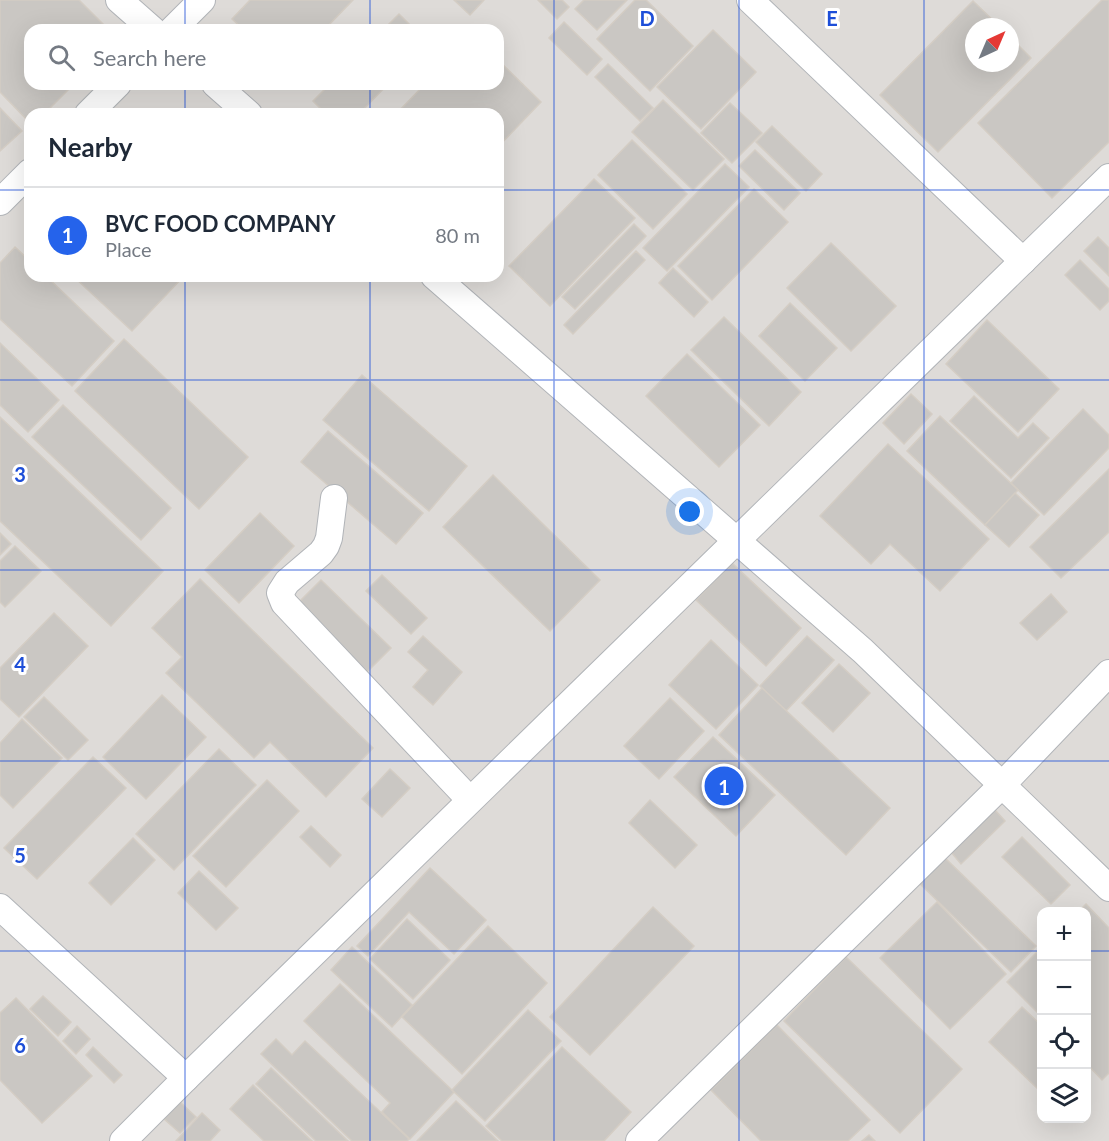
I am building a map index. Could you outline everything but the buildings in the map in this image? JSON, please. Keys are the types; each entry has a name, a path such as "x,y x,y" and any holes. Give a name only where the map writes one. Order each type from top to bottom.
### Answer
{"street":[{"path":"119,0 146,24"},
{"path":"178,24 202,0"},
{"path":"750,0 1023,261"},
{"path":"94,108 112,90"},
{"path":"222,90 242,108"},
{"path":"123,1141 1109,177"},
{"path":"0,202 24,178"},
{"path":"441,282 863,651 1109,888"},
{"path":"334,498 326,546 287,582 280,593 284,603 470,800"},
{"path":"639,1141 1002,785 1109,673"},
{"path":"0,906 186,1077"}],"shaded area":[{"path":"0,0 1109,0 1109,1141 0,1141"}],"place":[{"name":"BVC FOOD COMPANY","path":"724,786"}]}
